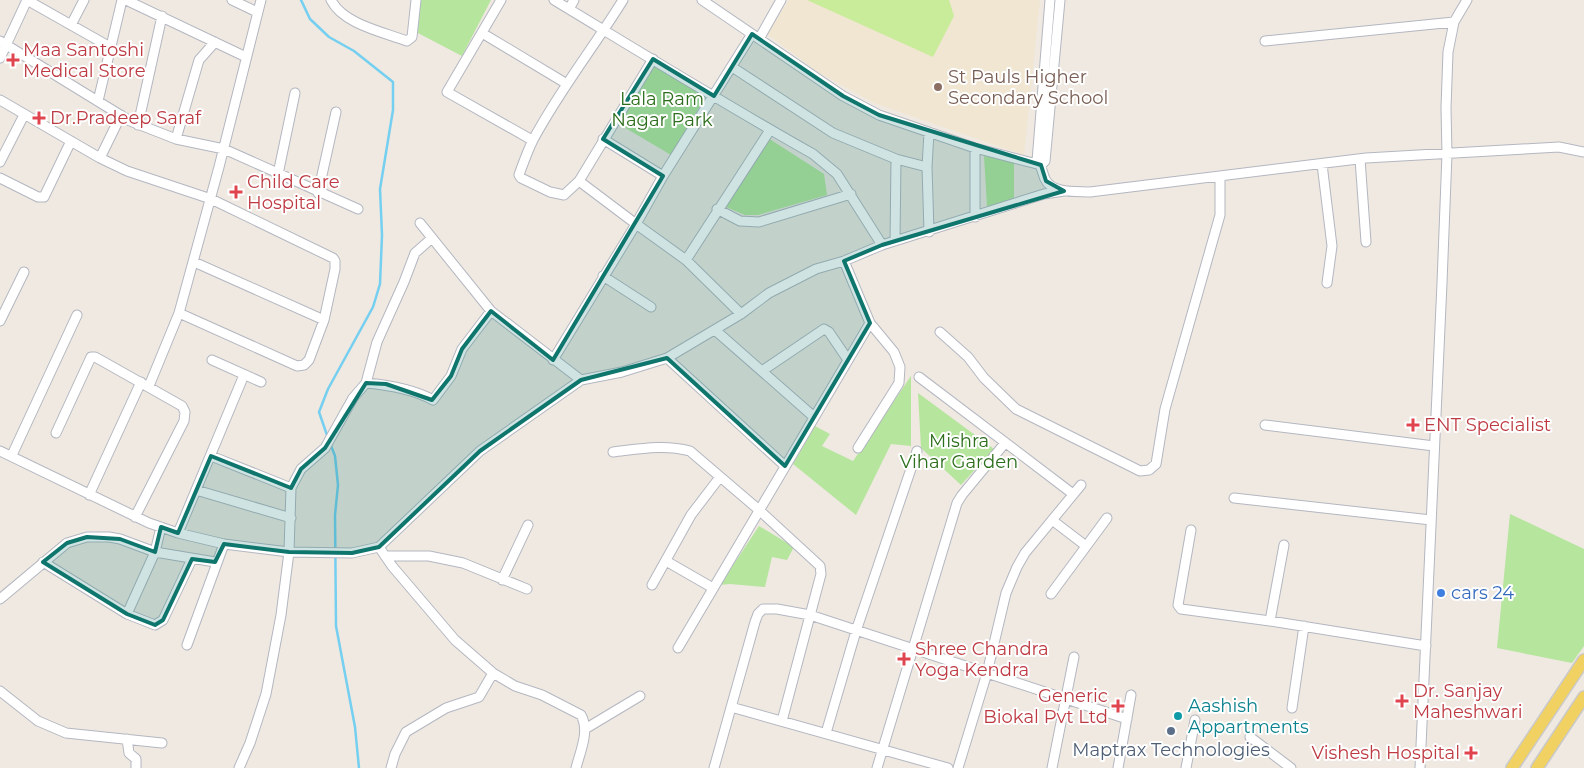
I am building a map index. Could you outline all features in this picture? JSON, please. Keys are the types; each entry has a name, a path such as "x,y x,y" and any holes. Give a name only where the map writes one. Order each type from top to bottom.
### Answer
{"main road":[{"path":"1512,768 1584,660"},
{"path":"1537,768 1584,697"}],"street":[{"path":"0,58 3,43 27,0 110,47"},
{"path":"72,25 84,0"},
{"path":"98,101 122,0"},
{"path":"126,0 246,57"},
{"path":"232,0 257,12"},
{"path":"89,495 179,313 224,150 261,0"},
{"path":"331,0 337,10 352,20 407,41 412,37 416,0"},
{"path":"501,0 447,92 532,140"},
{"path":"554,0 604,32 813,154 837,174 882,245"},
{"path":"569,9 574,0"},
{"path":"623,0 604,32 567,84 532,140 520,172 521,178 550,192 564,195 579,181 653,59"},
{"path":"702,0 843,96 879,115 975,148 1041,165"},
{"path":"553,360 663,176 732,67 781,0"},
{"path":"1050,0 1036,161 1041,165 1046,181 1052,187 1064,191"},
{"path":"1041,165 1046,161 1060,0"},
{"path":"1420,768 1446,154 1448,52 1454,22 1467,0"},
{"path":"138,125 162,16"},
{"path":"1265,41 1454,22"},
{"path":"482,33 567,84"},
{"path":"176,139 199,60 215,42"},
{"path":"3,43 138,125 176,139 224,150 358,209"},
{"path":"732,67 833,133 896,159 927,167"},
{"path":"278,174 295,93"},
{"path":"0,100 100,158 127,171 211,199 333,258 335,261 324,320 309,360 304,366 297,366 179,313"},
{"path":"318,192 336,112"},
{"path":"0,162 24,115"},
{"path":"100,158 121,115"},
{"path":"686,260 717,209 770,130"},
{"path":"929,132 927,167 929,232"},
{"path":"604,139 663,176"},
{"path":"0,178 38,197 44,197 71,141"},
{"path":"0,451 12,455 135,517 178,532 224,544 289,552 352,553 379,546 480,451 581,380 622,372 667,358 741,314 769,293 816,269 844,261 882,245 929,232 1044,194 1064,191 1090,192 1360,159 1559,147 1584,152"},
{"path":"975,148 975,217"},
{"path":"895,241 896,159"},
{"path":"1360,159 1366,242"},
{"path":"1322,164 1332,246 1327,283"},
{"path":"940,332 968,356 984,378 1016,409 1140,471 1149,470 1156,464 1165,409 1220,215 1220,176"},
{"path":"579,181 686,260 741,314"},
{"path":"717,209 740,221 759,222 851,194"},
{"path":"420,223 491,311 581,380"},
{"path":"239,768 250,743 266,694 281,615 289,552 291,488 301,469 325,448 353,398 366,383 377,342 415,253 432,238"},
{"path":"844,261 870,324 894,352 900,367 899,382 858,448"},
{"path":"194,262 324,320"},
{"path":"0,321 24,272"},
{"path":"603,276 651,307"},
{"path":"366,383 386,384 423,395 433,400 451,376 462,349 491,311"},
{"path":"12,455 77,315"},
{"path":"678,648 870,324"},
{"path":"762,371 824,329 830,332 848,360"},
{"path":"715,330 814,417"},
{"path":"56,433 91,358 95,357 182,406 185,412 184,421 135,517"},
{"path":"667,358 785,466"},
{"path":"212,360 260,382"},
{"path":"178,532 244,375"},
{"path":"919,378 1073,494"},
{"path":"1265,425 1434,446"},
{"path":"877,768 957,503 1005,443"},
{"path":"613,452 661,446 690,450 820,566 821,574 782,721"},
{"path":"826,734 856,631 916,452"},
{"path":"211,456 291,488"},
{"path":"652,585 691,515 720,477"},
{"path":"958,768 987,673 1006,594 1017,567 1025,553 1081,485"},
{"path":"196,490 291,518"},
{"path":"1234,498 1431,520"},
{"path":"1051,594 1107,518"},
{"path":"1052,520 1086,546"},
{"path":"502,580 528,525"},
{"path":"127,614 155,552 161,527"},
{"path":"1191,530 1178,605 1180,608 1270,620 1426,646"},
{"path":"1,597 67,543 87,537 120,539 155,552 216,562"},
{"path":"187,645 224,544"},
{"path":"1270,620 1284,545"},
{"path":"379,546 392,566 455,640 493,673 515,686 542,695 581,715 585,729 576,768"},
{"path":"385,556 429,556 463,563 527,589"},
{"path":"43,562 127,614 155,626 163,620 192,559"},
{"path":"666,561 713,588"},
{"path":"714,768 758,614 763,609 777,609 810,615 1127,719"},
{"path":"1292,708 1304,626"},
{"path":"1052,768 1074,657"},
{"path":"391,768 395,754 406,732 446,708 479,697 493,673"},
{"path":"0,692 38,721 66,732 162,743"},
{"path":"585,729 640,696"},
{"path":"1118,768 1131,696"},
{"path":"731,707 948,768"},
{"path":"1186,768 1195,720"},
{"path":"1250,737 1291,768"},
{"path":"127,738 130,753 136,759 136,768"}],"highlighted area":[{"path":"752,34 843,96 879,115 1041,165 1046,181 1064,191 882,245 844,261 870,323 785,466 667,358 581,380 480,451 379,547 352,553 289,552 224,544 215,562 192,559 163,620 155,625 127,614 43,562 67,543 87,537 120,539 155,552 161,527 178,533 211,456 291,488 301,469 325,448 366,383 386,384 432,400 451,376 462,349 491,311 553,360 663,176 603,139 653,59 714,96"}],"shaded area":[{"name":"St Pauls Higher Secondary School","path":"789,0 1040,0 1024,155 874,103 818,72 767,34"}],"green space":[{"path":"417,0 491,0 462,56 414,31"},
{"path":"807,0 949,0 954,16 933,57"},
{"name":"Lala Ram Nagar Park","path":"652,65 706,96 671,155 617,123"},
{"path":"768,138 824,174 827,195 758,215 745,215 726,207"},
{"path":"984,156 1014,161 1014,203 987,206"},
{"path":"911,376 911,446 891,444 856,515 793,464 815,426 830,434 822,446 853,461"},
{"name":"Mishra Vihar Garden","path":"918,393 994,449 961,485 921,448"},
{"path":"1510,514 1584,549 1584,646 1572,663 1497,648"},
{"path":"759,526 794,547 787,560 772,557 765,587 720,585"}],"waterway":[{"path":"301,0 310,19 329,37 354,51 393,82 393,110 380,189 382,235 380,284 373,307 328,389 319,412 328,438"},
{"path":"330,443 335,456 338,485 335,515 336,626 355,727 359,768"}],"place":[{"name":"Maa Santoshi Medical Store","path":"13,60"},
{"name":"St Pauls Higher Secondary School","path":"938,87"},
{"name":"Dr.Pradeep Saraf","path":"39,118"},
{"name":"Child Care Hospital","path":"236,192"},
{"name":"ENT Specialist","path":"1413,425"},
{"name":"cars 24","path":"1441,593"},
{"name":"Shree Chandra Yoga Kendra","path":"904,659"},
{"name":"Dr. Sanjay Maheshwari","path":"1402,701"},
{"name":"Generic Biokal Pvt Ltd","path":"1118,706"},
{"name":"Aashish Appartments","path":"1178,716"},
{"name":"Maptrax Technologies","path":"1171,731"},
{"name":"Vishesh Hospital","path":"1471,753"}]}
